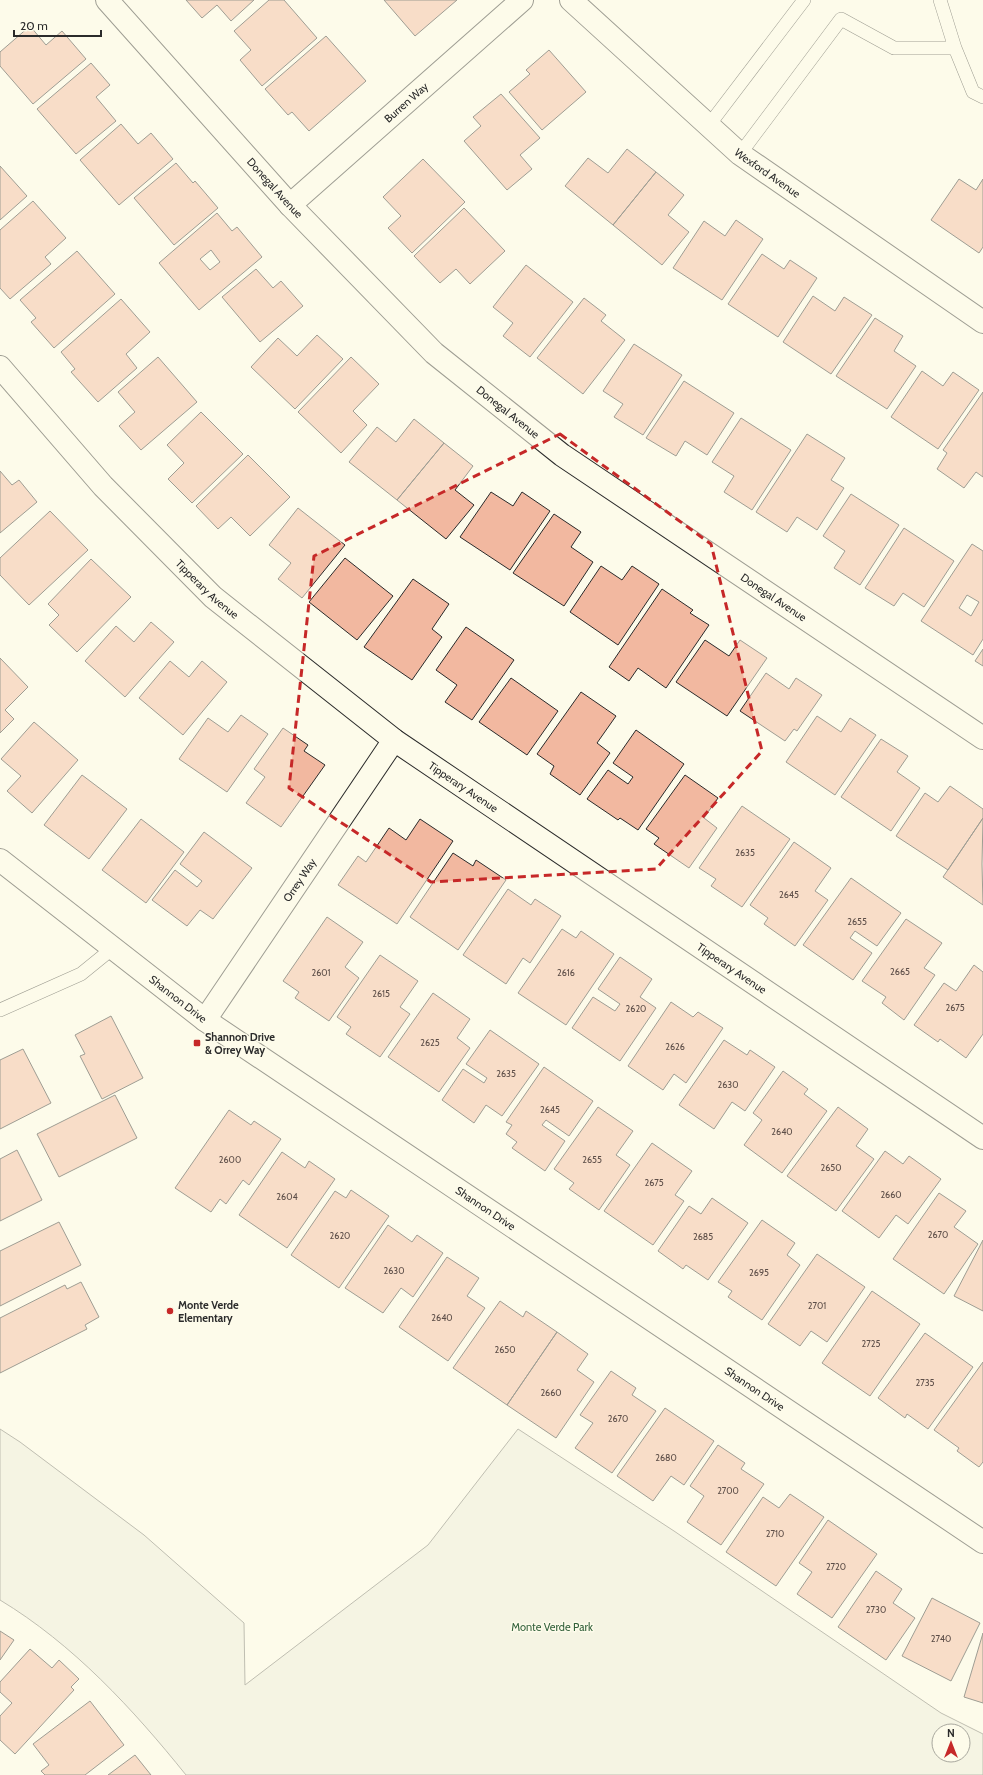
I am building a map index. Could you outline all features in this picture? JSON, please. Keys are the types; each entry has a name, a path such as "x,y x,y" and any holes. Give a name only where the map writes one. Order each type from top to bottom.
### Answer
{"street":[{"name":"Donegal Avenue","path":"107,0 290,205 434,353 562,454 983,738"},
{"name":"Burren Way","path":"290,205 522,0"},
{"name":"Wexford Avenue","path":"571,0 740,154 983,322"},
{"name":"Tipperary Avenue","path":"0,367 103,486 213,597 394,740 983,1138"},
{"name":"Orrey Way","path":"205,1020 394,740"},
{"name":"Shannon Drive","path":"0,860 205,1020 983,1542"}],"lane":[{"path":"709,125 804,0"},
{"path":"940,0 955,48 973,92 983,97"},
{"path":"740,154 841,19 894,48 955,48"},
{"path":"0,1010 81,974 113,948"}],"highlighted area":[{"path":"560,434 711,544 762,751 656,869 431,882 289,788 314,556"}],"green space":[{"name":"Monte Verde Park","path":"0,1429 20,1442 144,1535 244,1623 245,1685 428,1545 518,1429 674,1531 941,1713 961,1723 931,1723 931,1763 971,1763 971,1728 983,1734 983,1775 186,1775 145,1726 100,1679 77,1657 27,1617 0,1600"}],"building":[{"path":"186,0 254,0 231,21 217,5 202,18"},
{"path":"269,0 284,0 317,38 262,86 240,60 251,50 234,31"},
{"path":"384,0 457,0 415,36"},
{"path":"30,26 46,45 62,31 86,59 33,104 0,66 0,52"},
{"path":"326,36 366,81 309,131 292,112 288,115 265,89"},
{"path":"549,50 586,92 542,130 509,92 530,74 526,70"},
{"path":"91,63 110,85 96,97 116,121 76,154 37,109"},
{"path":"501,94 540,138 520,155 532,169 507,190 464,141 481,126 473,117"},
{"path":"121,124 138,144 151,133 173,159 119,205 80,160"},
{"path":"627,149 656,172 613,225 565,186 588,158 608,173"},
{"path":"423,159 465,202 412,253 388,228 401,216 383,197"},
{"path":"176,163 193,183 195,181 218,208 174,245 134,198"},
{"path":"0,166 27,196 0,220"},
{"path":"656,172 684,195 668,215 689,232 662,265 613,225"},
{"path":"959,179 976,190 983,179 983,247 979,253 931,220"},
{"path":"33,201 66,238 45,257 51,264 10,299 0,288 0,230"},
{"path":"464,208 505,251 470,284 456,269 440,283 414,256"},
{"path":"217,213 232,231 237,227 262,257 199,310 159,263","holes":["211,250 220,262 210,270 200,259"]},
{"path":"736,220 763,239 722,300 673,268 704,221 725,236"},
{"path":"77,251 115,294 54,348 31,322 36,318 20,300"},
{"path":"762,254 784,269 790,260 817,278 778,337 728,304"},
{"path":"526,265 573,302 530,357 503,336 513,323 493,307"},
{"path":"256,269 273,288 281,281 303,306 260,342 222,297"},
{"path":"813,296 835,311 844,297 872,315 831,374 783,342"},
{"path":"584,298 606,315 601,321 625,340 583,394 537,358"},
{"path":"121,299 150,332 126,354 137,368 98,402 71,372 75,369 61,352"},
{"path":"875,318 903,336 894,351 916,366 887,409 836,376"},
{"path":"317,335 343,359 295,409 251,367 278,338 297,356"},
{"path":"634,344 682,375 643,435 614,417 623,404 603,391"},
{"path":"158,357 197,402 141,450 119,426 135,412 118,392"},
{"path":"351,357 379,384 353,411 367,425 341,453 298,412"},
{"path":"922,371 943,386 953,372 979,390 938,449 891,417"},
{"path":"684,381 734,413 707,455 685,441 676,456 646,438"},
{"path":"983,392 983,477 976,472 964,488 937,469 947,453 943,450"},
{"path":"201,412 243,454 192,503 168,479 184,463 167,445"},
{"path":"741,418 791,450 752,510 724,492 734,476 712,462"},
{"path":"414,419 444,443 397,500 349,462 377,427 396,442"},
{"path":"807,434 845,458 831,480 844,488 817,530 797,517 787,532 756,512"},
{"path":"444,443 473,466 455,490 474,505 446,539 397,500"},
{"path":"248,455 290,497 250,536 231,517 218,529 196,506"},
{"path":"0,471 12,485 19,480 37,502 0,533"},
{"path":"491,492 513,506 522,492 550,511 510,570 460,537"},
{"path":"851,494 899,525 860,585 834,568 845,551 823,536"},
{"path":"298,508 345,545 302,598 278,579 291,563 269,545"},
{"path":"50,511 88,550 29,605 0,575 0,558"},
{"path":"554,514 581,532 571,547 593,562 564,606 513,573"},
{"path":"904,528 954,561 924,607 903,593 894,606 865,588"},
{"path":"972,544 983,551 983,639 973,655 921,621","holes":["967,595 979,602 971,616 959,608"]},
{"path":"345,558 393,596 357,640 309,602"},
{"path":"91,559 131,597 77,652 49,625 59,615 48,604"},
{"path":"601,566 622,580 632,566 659,584 618,645 570,612"},
{"path":"413,579 449,604 432,629 442,637 412,680 364,647"},
{"path":"662,589 693,610 690,613 709,625 666,688 638,668 629,681 609,667"},
{"path":"151,622 174,642 125,697 85,661 116,626 134,642"},
{"path":"466,627 514,660 472,720 445,702 457,685 436,670"},
{"path":"705,640 729,656 740,640 767,658 727,716 676,682"},
{"path":"983,649 983,666 975,661"},
{"path":"0,658 28,687 5,710 14,719 0,733"},
{"path":"170,661 189,677 202,661 227,682 183,735 139,698"},
{"path":"766,673 789,689 796,678 822,695 797,731 794,729 785,741 740,711"},
{"path":"511,678 558,711 527,755 479,722"},
{"path":"581,692 616,716 597,743 610,753 580,795 550,774 554,766 537,754"},
{"path":"241,715 268,734 227,792 179,759 208,718 228,732"},
{"path":"817,716 841,732 850,718 876,735 835,795 786,762"},
{"path":"34,722 78,760 32,813 7,791 21,776 1,759"},
{"path":"283,728 308,745 304,751 325,765 281,827 246,803 265,777 254,769"},
{"path":"636,730 684,764 638,830 620,818 618,820 587,799 608,770 628,784 633,777 613,763"},
{"path":"881,739 908,756 897,772 920,788 891,831 841,797"},
{"path":"82,775 127,809 89,859 44,825"},
{"path":"685,775 718,798 704,818 717,828 689,868 654,844 659,838 646,829"},
{"path":"950,786 983,809 983,818 948,870 896,836 925,793 938,802"},
{"path":"742,806 790,839 742,907 711,886 716,879 699,868"},
{"path":"983,818 982,864 983,905 943,877"},
{"path":"141,819 184,852 146,903 102,870"},
{"path":"420,819 453,841 397,924 338,885 358,856 366,862 389,828 406,840"},
{"path":"204,832 252,868 213,919 200,910 187,926 152,900 175,870 197,887 202,881 180,864"},
{"path":"794,842 831,868 815,891 828,900 795,946 764,924 768,918 750,905"},
{"path":"453,853 473,866 476,860 506,880 458,950 410,917"},
{"path":"851,878 901,913 877,946 855,931 850,938 872,953 853,980 803,945"},
{"path":"508,889 531,905 535,899 561,916 530,963 523,958 506,984 463,955"},
{"path":"327,917 363,942 345,967 359,978 329,1021 295,998 299,992 283,981"},
{"path":"906,919 942,943 924,968 935,975 904,1020 882,1003 886,997 862,981"},
{"path":"562,929 576,938 581,931 614,954 566,1025 518,993"},
{"path":"380,955 418,981 400,1007 410,1014 380,1057 346,1034 351,1027 337,1017"},
{"path":"620,957 652,979 640,997 656,1008 620,1061 572,1028 593,997 615,1011 620,1004 598,989"},
{"path":"974,965 983,972 983,1034 966,1058 940,1039 938,1042 914,1025 944,983 956,991"},
{"path":"433,993 470,1019 457,1038 470,1048 439,1092 388,1057"},
{"path":"671,1002 693,1017 698,1012 723,1028 686,1083 674,1074 663,1090 628,1066"},
{"path":"111,1016 143,1078 102,1099 80,1056 85,1054 75,1035"},
{"path":"490,1030 539,1064 502,1116 486,1105 474,1123 442,1100 463,1069 484,1083 487,1078 466,1064"},
{"path":"724,1040 747,1055 750,1050 775,1067 745,1111 732,1102 714,1129 679,1105"},
{"path":"23,1049 51,1103 0,1129 0,1060"},
{"path":"544,1067 593,1101 569,1136 546,1120 542,1125 565,1141 545,1171 512,1148 517,1142 506,1134 512,1125 506,1122"},
{"path":"783,1071 808,1089 804,1094 827,1111 782,1173 744,1145 762,1120 753,1113"},
{"path":"115,1095 137,1138 59,1177 37,1134"},
{"path":"598,1107 633,1131 616,1155 630,1165 599,1210 569,1189 574,1183 554,1169"},
{"path":"838,1107 868,1129 856,1146 874,1159 836,1211 787,1176"},
{"path":"229,1110 251,1125 254,1121 281,1139 249,1185 243,1180 226,1204 220,1199 211,1212 175,1188"},
{"path":"652,1143 692,1171 675,1195 684,1201 653,1245 604,1211"},
{"path":"17,1150 42,1200 0,1221 0,1159"},
{"path":"885,1151 903,1164 909,1156 941,1179 908,1224 896,1215 879,1238 842,1211"},
{"path":"282,1152 305,1168 309,1161 335,1179 287,1248 239,1215"},
{"path":"351,1190 389,1216 339,1288 291,1255 335,1191 346,1198"},
{"path":"939,1193 966,1211 954,1227 978,1244 944,1294 893,1259"},
{"path":"712,1198 748,1223 708,1280 686,1265 683,1269 658,1251 689,1206 701,1214"},
{"path":"762,1220 795,1243 787,1255 800,1265 762,1320 728,1297 732,1291 718,1282"},
{"path":"59,1222 81,1265 0,1306 0,1251"},
{"path":"388,1225 412,1242 417,1235 443,1253 413,1297 401,1288 383,1313 345,1288"},
{"path":"983,1240 983,1311 954,1296"},
{"path":"817,1254 865,1287 827,1342 811,1331 800,1346 768,1324"},
{"path":"447,1257 479,1278 467,1296 485,1308 448,1361 399,1327"},
{"path":"81,1282 99,1317 85,1325 87,1329 0,1373 0,1318 65,1285 67,1289"},
{"path":"872,1291 920,1324 870,1396 822,1363"},
{"path":"500,1301 523,1317 526,1311 557,1332 507,1405 453,1368"},
{"path":"557,1332 588,1354 577,1370 594,1382 556,1438 507,1405"},
{"path":"925,1333 973,1367 928,1429 907,1414 905,1418 878,1398"},
{"path":"983,1362 983,1462 979,1467 957,1451 959,1448 934,1430"},
{"path":"611,1371 636,1388 632,1395 656,1411 612,1473 575,1448 593,1423 580,1415"},
{"path":"665,1408 714,1441 684,1485 671,1476 653,1501 617,1476"},
{"path":"718,1445 745,1463 741,1469 764,1484 721,1545 687,1522 704,1496 690,1486"},
{"path":"790,1494 824,1517 776,1586 726,1552 763,1497 779,1508"},
{"path":"828,1520 877,1554 832,1618 797,1594 812,1572 799,1563"},
{"path":"876,1571 902,1589 893,1603 915,1618 886,1660 838,1627"},
{"path":"932,1598 980,1623 951,1681 902,1656"},
{"path":"0,1631 14,1640 0,1660"},
{"path":"983,1633 983,1703 964,1697"},
{"path":"30,1649 52,1668 59,1660 79,1679 71,1687 74,1690 15,1754 0,1740 0,1716 12,1703 0,1692 0,1682"},
{"path":"90,1701 124,1745 85,1775 45,1775 41,1771 49,1765 33,1744"},
{"path":"135,1755 151,1775 108,1775"}],"place":[{"name":"Shannon Drive & Orrey Way","path":"197,1043"},
{"name":"Monte Verde Elementary","path":"170,1311"}]}
